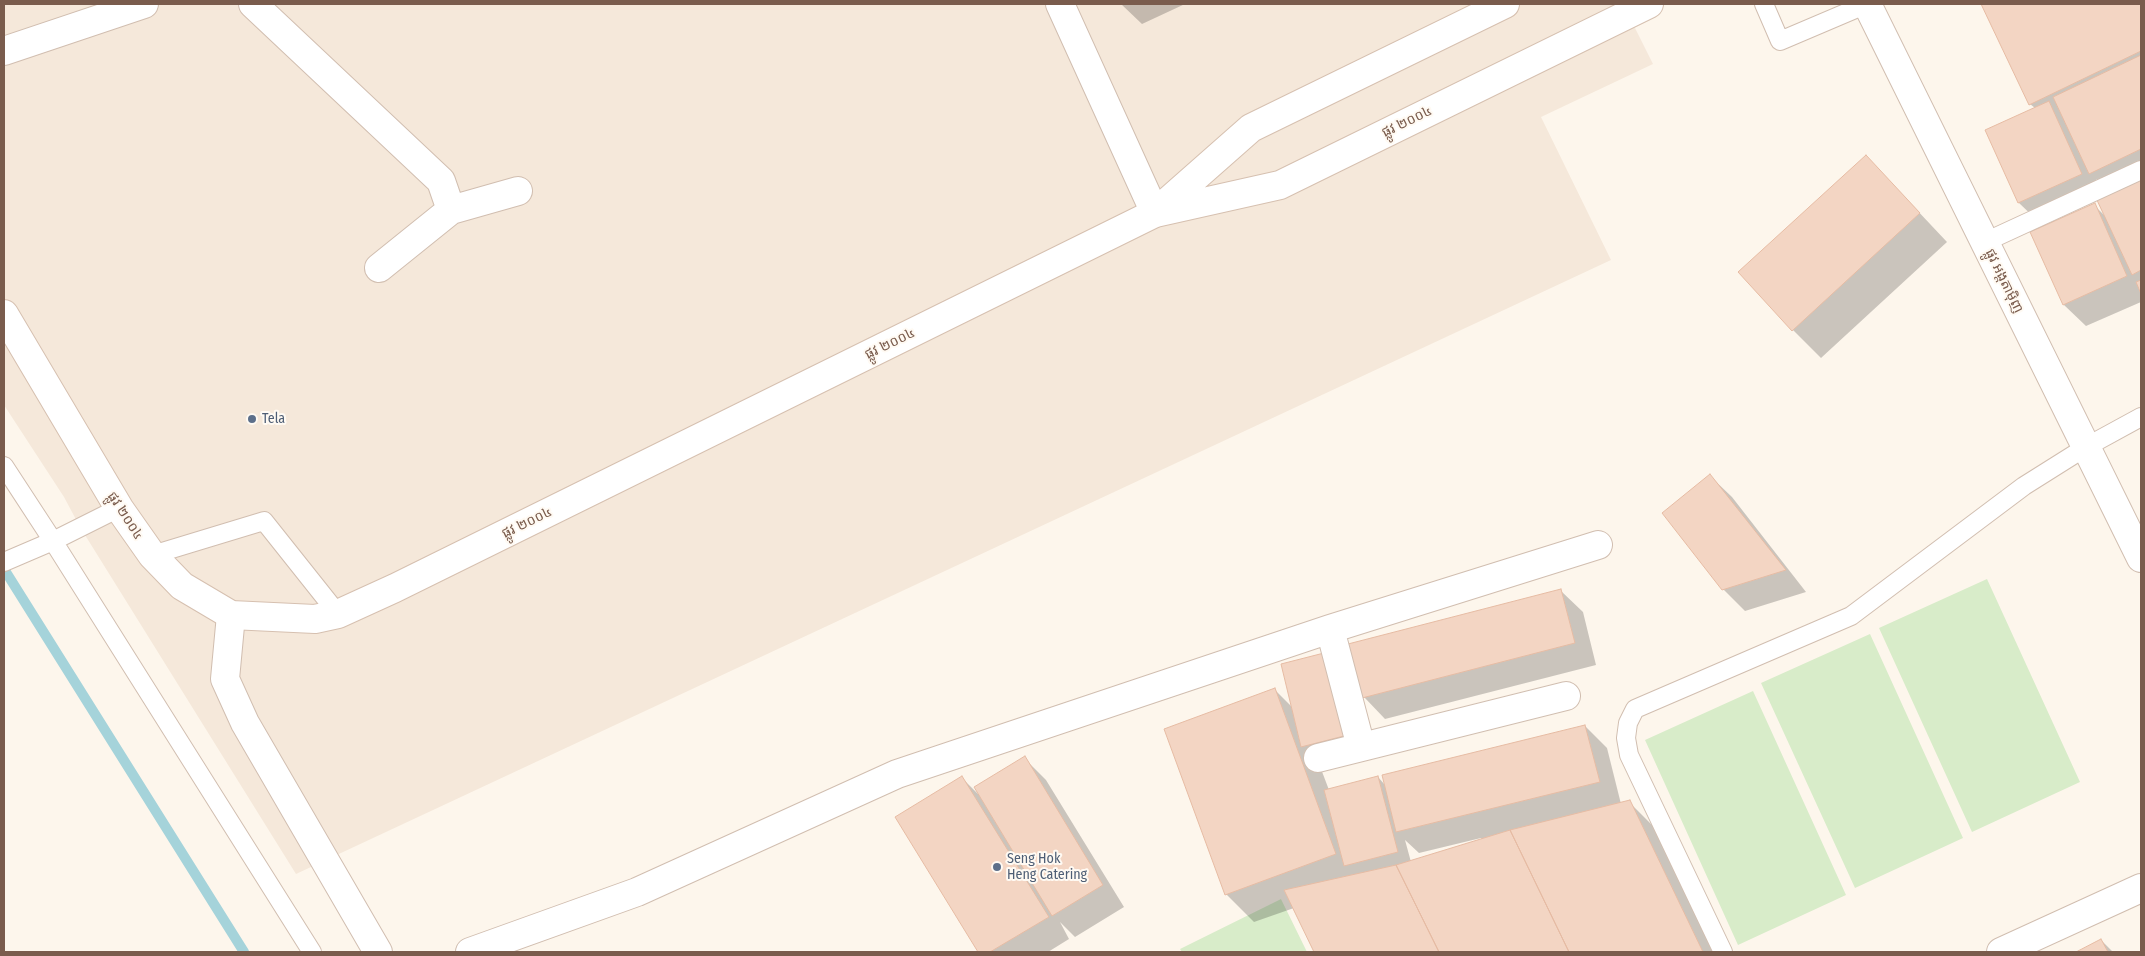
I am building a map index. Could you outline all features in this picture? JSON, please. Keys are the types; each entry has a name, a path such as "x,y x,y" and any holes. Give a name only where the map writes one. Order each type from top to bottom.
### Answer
{"street":[{"path":"4,52 144,4"},
{"path":"253,4 441,181 451,210"},
{"path":"1060,4 1155,213"},
{"name":"ផ្លូវ ២០០៤","path":"1155,213 1251,128 1505,4"},
{"name":"ផ្លូវ ២០០៤","path":"4,314 119,508 152,555 182,586 231,615 315,620 338,614 395,588 1155,213 1280,185 1649,4"},
{"name":"ផ្លូវ អង្តតាម៉ិញ","path":"1867,4 2141,558"},
{"path":"379,268 451,210 518,191"},
{"path":"470,952 637,892 897,774 1330,629 1598,545"},
{"path":"231,615 225,679 245,723 378,952"},
{"path":"1330,629 1361,747"},
{"path":"1318,758 1566,696"},
{"path":"2001,952 2141,888"}],"lane":[{"path":"1764,4 1780,42 1867,4"},
{"path":"1985,242 2141,170"},
{"path":"1722,952 1629,755 1626,738 1628,723 1635,709 1851,616 2024,486 2086,446 2141,417"},
{"path":"4,466 312,952"},
{"path":"4,562 53,541 119,508"},
{"path":"152,555 264,521 338,614"}],"shaded area":[{"path":"4,4 1623,4 1653,64 1541,117 1611,260 296,874 80,527 64,497 4,405"}],"green space":[{"path":"1987,579 2080,782 1972,832 1879,628"},
{"path":"1870,634 1963,838 1855,888 1761,683"},
{"path":"1753,691 1846,895 1738,945 1645,740"},
{"path":"1281,899 1307,952 1182,952 1180,949"}],"building":[{"path":"1981,4 2141,4 2141,51 2029,105"},
{"path":"2141,55 2141,149 2089,174 2053,97"},
{"path":"2049,101 2082,174 2018,203 1985,130"},
{"path":"1866,155 1920,213 1792,331 1738,272"},
{"path":"2141,177 2141,270 2132,275 2096,198"},
{"path":"2095,203 2127,276 2063,305 2030,232"},
{"path":"2141,280 2141,294 2136,282"},
{"path":"1710,474 1786,570 1722,590 1662,513"},
{"path":"1561,589 1575,643 1362,698 1348,644"},
{"path":"1324,653 1344,736 1301,747 1281,664"},
{"path":"1275,688 1336,854 1225,895 1164,729"},
{"path":"1585,725 1600,782 1396,832 1382,775"},
{"path":"1025,756 1103,885 1052,916 974,787"},
{"path":"962,776 1049,917 990,952 978,952 895,817"},
{"path":"1378,776 1398,852 1344,866 1324,790"},
{"path":"1630,800 1703,952 1569,952 1510,830"},
{"path":"1510,830 1569,952 1439,952 1396,865"},
{"path":"1396,865 1439,952 1314,952 1284,890"},
{"path":"2101,939 2108,952 2076,952"}],"waterway":[{"path":"4,569 244,952"}],"place":[{"name":"Tela","path":"252,419"},
{"name":"Seng Hok Heng Catering","path":"997,867"}]}
